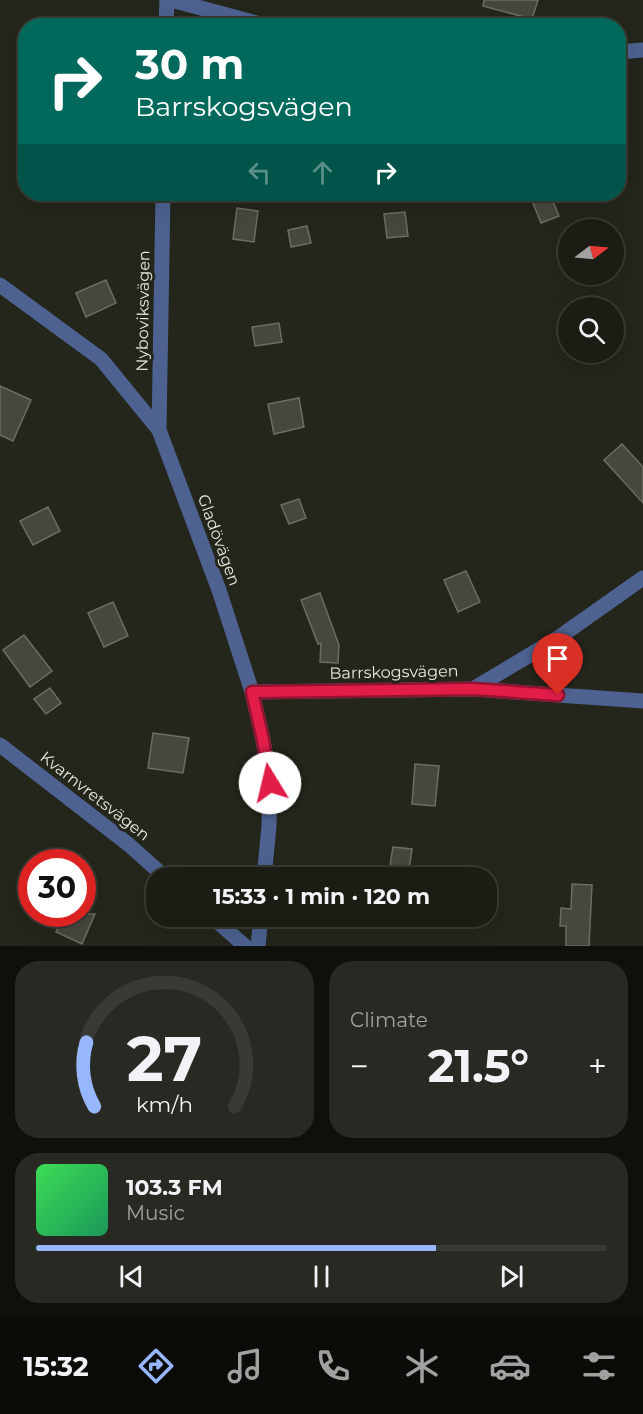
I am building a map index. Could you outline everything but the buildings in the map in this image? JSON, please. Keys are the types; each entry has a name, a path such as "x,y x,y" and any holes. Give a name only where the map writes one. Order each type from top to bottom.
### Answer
{"street":[{"path":"167,18 169,0 238,18"},
{"path":"626,51 643,50"},
{"name":"Nyboviksvägen","path":"159,430 163,201"},
{"name":"Gladövägen","path":"0,285 101,359 159,430 219,590 252,692 270,783 265,867"},
{"path":"473,689 558,638 643,578"},
{"name":"Barrskogsvägen","path":"252,692 473,689 643,701"},
{"name":"Kvarnvretsvägen","path":"0,745 128,844 154,867"},
{"path":"223,927 245,946"},
{"path":"258,946 260,927"}],"route":[{"path":"270,783 252,692 473,689 558,695"}]}
